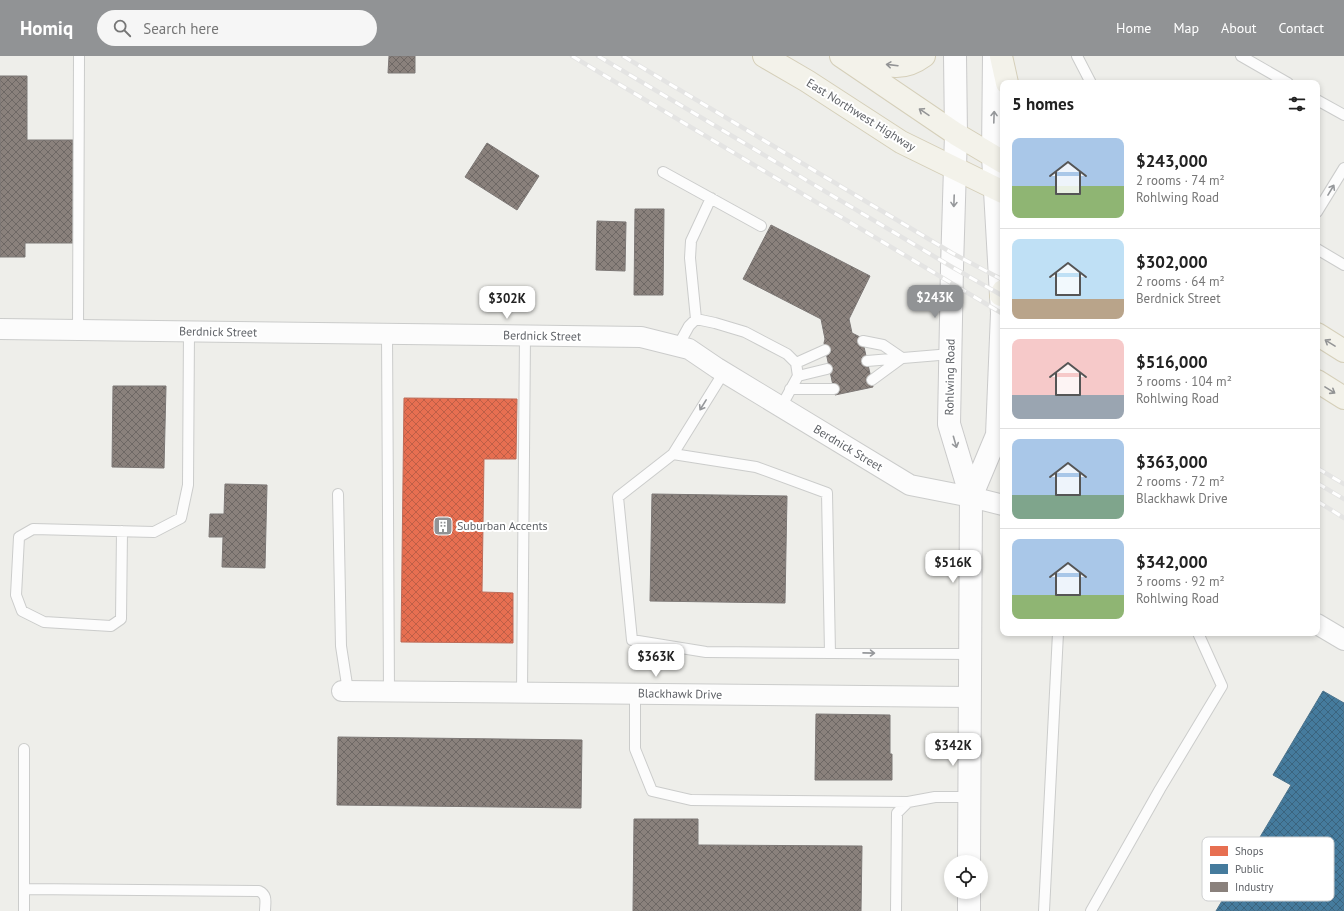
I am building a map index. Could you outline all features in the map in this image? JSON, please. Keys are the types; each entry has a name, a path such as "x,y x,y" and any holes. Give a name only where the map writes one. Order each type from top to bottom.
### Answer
{"main road":[{"name":"East Northwest Highway","path":"764,56 807,81 901,142 999,190"},
{"path":"841,56 956,134 998,159"},
{"path":"858,56 892,67 908,65 924,56"},
{"name":"Rohlwing Road","path":"955,56 956,134 952,267 950,424 971,497 969,855"},
{"name":"Rohlwing Road","path":"994,56 1000,224"},
{"path":"1001,56 1006,80"},
{"path":"1320,336 1344,351"},
{"name":"Rohlwing Road","path":"971,497 997,435 1000,362"},
{"path":"1320,383 1344,398"},
{"path":"969,899 969,911"}],"street":[{"name":"Berdnick Street","path":"0,329 641,337 689,349 780,407 910,485 1000,504"},
{"path":"1320,626 1344,640"},
{"name":"Blackhawk Drive","path":"345,691 970,697"}],"lane":[{"path":"78,330 79,56"},
{"path":"1077,56 1089,80"},
{"path":"1241,56 1283,80"},
{"path":"1320,102 1344,115"},
{"path":"1320,207 1344,168"},
{"path":"663,172 761,226"},
{"path":"678,346 696,319 690,258 691,240 711,198"},
{"path":"1320,251 1344,265"},
{"path":"696,319 745,332 787,354 796,363 798,376 780,407"},
{"path":"122,531 121,619 111,626 44,622 22,611 16,595 19,537 33,528 154,532 181,518 188,485 190,332"},
{"path":"388,334 389,691"},
{"path":"522,692 525,336"},
{"path":"863,341 883,345 902,358"},
{"path":"796,363 825,350"},
{"path":"867,361 951,354"},
{"path":"872,380 902,358"},
{"path":"798,376 827,369"},
{"path":"724,372 673,454 618,497 632,640 706,652 970,654"},
{"path":"790,389 834,389"},
{"path":"673,454 756,467 827,493 830,653"},
{"path":"338,494 341,646 345,691"},
{"path":"1044,911 1058,636"},
{"path":"1091,911 1160,788 1222,686 1199,636"},
{"path":"635,694 635,749 652,792 691,800 908,802 935,797 970,797"},
{"path":"24,750 24,911"},
{"path":"896,911 897,813 908,802"},
{"path":"24,889 259,891 264,893 266,896 265,911"}],"building: Shops":[{"name":"Suburban Accents","path":"404,398 517,399 516,459 484,459 482,592 513,593 513,643 401,642"}],"building: Public":[{"path":"1323,691 1344,703 1344,911 1216,911 1222,901 1334,901 1334,837 1260,837 1291,785 1273,775"}],"building: Industry":[{"path":"389,56 415,56 415,73 388,73"},
{"path":"0,76 27,76 27,140 73,140 73,243 25,243 25,257 0,257"},
{"path":"487,143 539,176 517,210 465,177"},
{"path":"635,209 664,209 663,295 634,295"},
{"path":"597,221 626,222 625,271 596,270"},
{"path":"771,225 870,276 849,319 852,333 862,338 873,387 835,395 824,343 825,339 821,319 743,279"},
{"path":"113,386 166,386 164,468 112,467"},
{"path":"225,484 267,485 265,568 222,567 223,537 209,537 210,514 224,514"},
{"path":"652,494 787,496 785,603 650,601"},
{"path":"816,714 890,715 892,780 815,780"},
{"path":"338,737 582,740 581,808 337,805"},
{"path":"634,819 698,819 698,845 862,846 861,911 633,911"}],"railway":[{"path":"572,56 1000,312"},
{"path":"598,56 1000,294"},
{"path":"623,56 952,253 1000,278"},
{"path":"1320,470 1344,484"},
{"path":"1320,485 1344,499"},
{"path":"1320,503 1344,518"}],"place":[{"name":"Suburban Accents","path":"443,526"}]}
